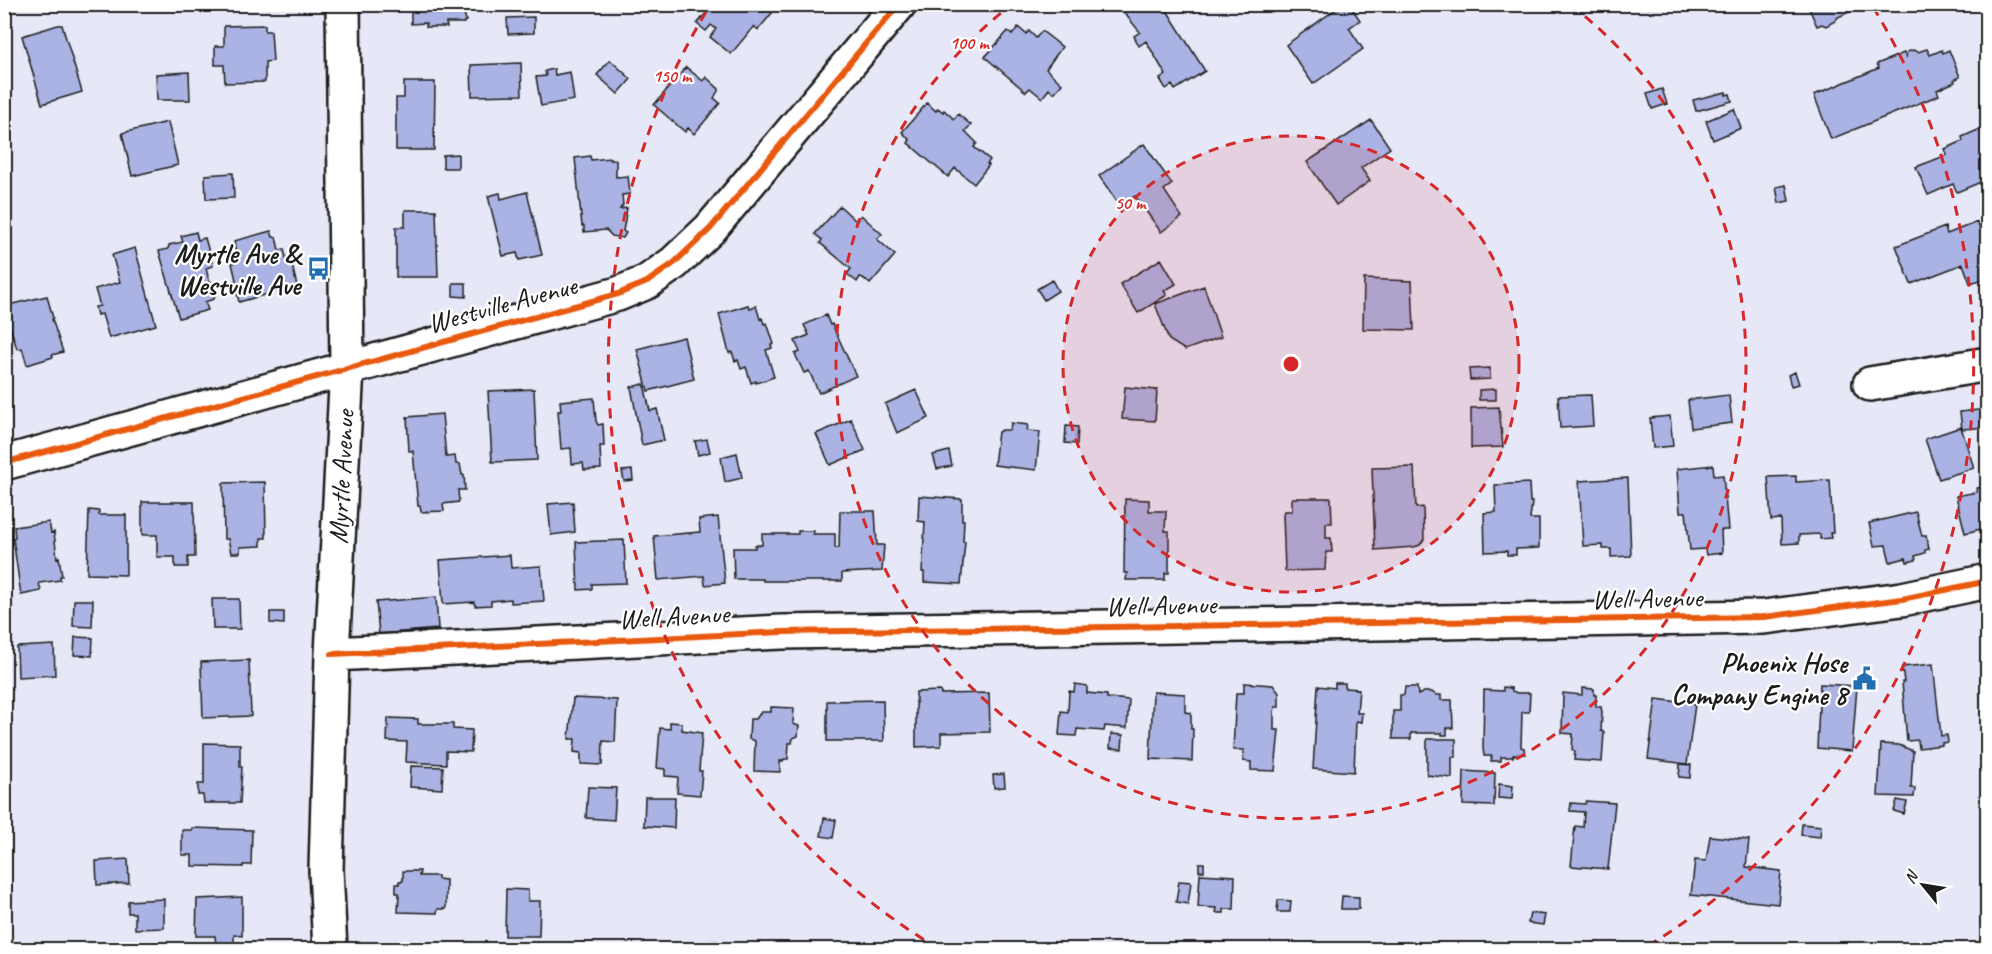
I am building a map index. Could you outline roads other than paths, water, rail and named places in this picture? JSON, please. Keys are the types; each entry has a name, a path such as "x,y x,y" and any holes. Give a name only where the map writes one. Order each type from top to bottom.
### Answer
{"street":[{"name":"Myrtle Avenue","path":"330,950 326,870 332,654 347,368 343,4"},
{"name":"Westville Avenue","path":"4,463 618,294 647,282 674,263 710,229 899,4"},
{"path":"1870,384 1988,364"},
{"name":"Well Avenue","path":"332,654 782,632 1764,617 1902,599 1988,581"}],"place":[{"name":"Myrtle Ave & Westville Ave","path":"318,269"},
{"name":"Phoenix Hose Company Engine 8","path":"1865,678"}]}
